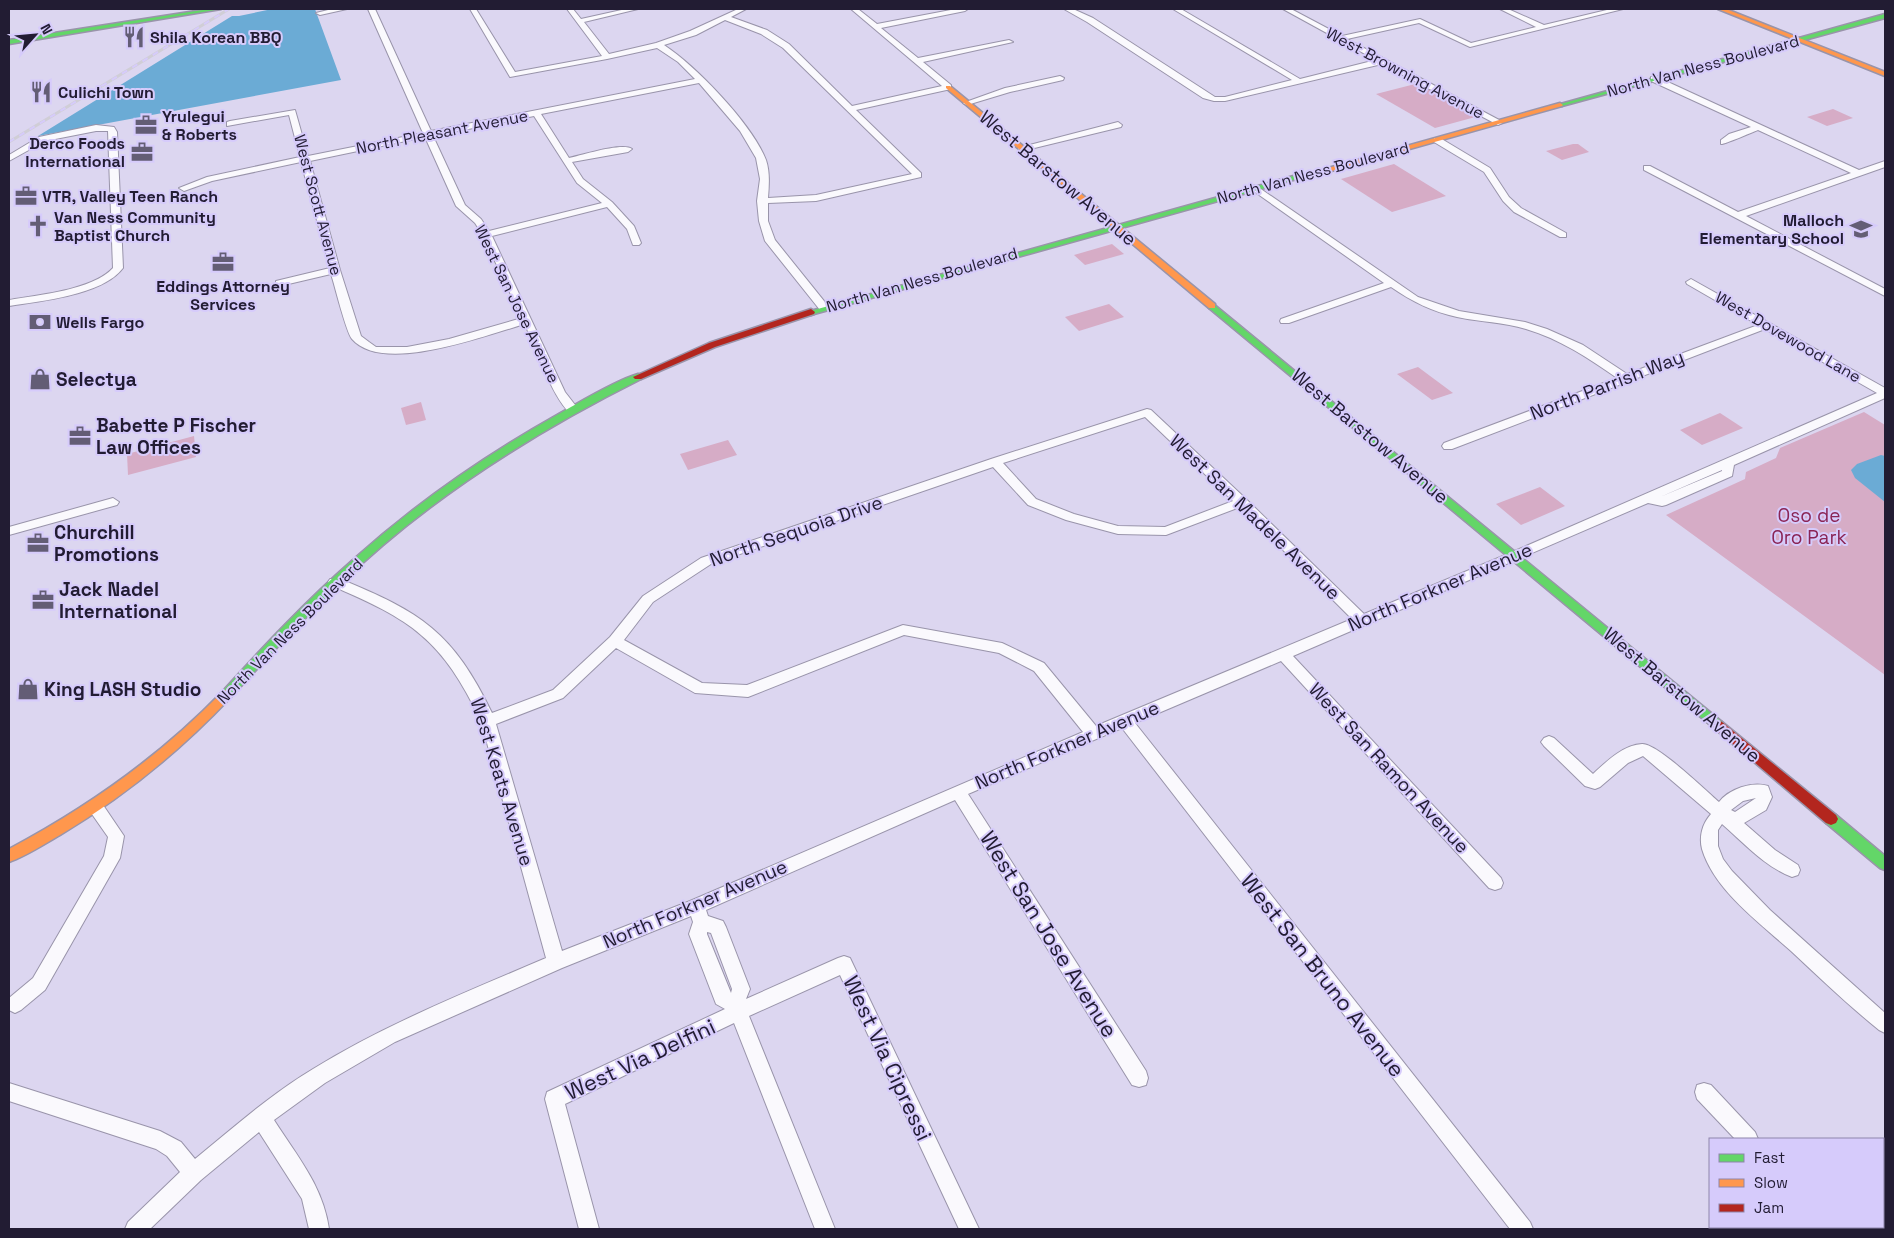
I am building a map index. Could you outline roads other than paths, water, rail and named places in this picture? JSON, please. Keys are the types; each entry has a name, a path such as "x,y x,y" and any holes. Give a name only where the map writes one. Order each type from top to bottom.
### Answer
{"street":[{"path":"9,37 189,9"},
{"path":"114,25 126,21 194,9"},
{"path":"9,42 218,9"},
{"path":"320,13 342,9"},
{"name":"West San Jose Avenue","path":"371,9 462,206 478,221 487,234 560,393 574,410"},
{"path":"473,9 513,75 658,45 693,33 743,9"},
{"path":"570,9 607,57"},
{"path":"580,22 635,9"},
{"name":"West Barstow Avenue","path":"854,9 1885,864"},
{"path":"875,27 965,9"},
{"path":"1068,9 1090,20 1214,100 1383,61"},
{"path":"1176,9 1298,81"},
{"name":"West Browning Avenue","path":"1286,9 1498,123"},
{"path":"1503,9 1542,27"},
{"path":"1342,38 1420,21 1470,46 1614,9"},
{"path":"1721,9 1885,74"},
{"name":"North Van Ness Boulevard","path":"9,856 95,807 138,778 179,743 279,636 335,582 412,516 488,462 574,410 626,383 694,352 746,332 824,308 1116,226 1437,140 1885,16"},
{"path":"723,17 750,26 775,38 786,46 918,175 816,198 762,201"},
{"path":"917,61 1009,42"},
{"path":"658,45 682,62 751,138 760,153 764,168 765,182 762,220 770,241 824,308"},
{"path":"966,103 1008,90 1060,78"},
{"path":"1654,79 1858,173"},
{"name":"North Pleasant Avenue","path":"184,188 210,179 305,159 700,80"},
{"path":"850,109 948,87"},
{"name":"West Scott Avenue","path":"230,124 292,112 335,270 356,336 363,344 375,350 399,351 419,348 528,320"},
{"path":"536,113 580,181 609,204 631,228 636,243"},
{"path":"1022,148 1118,125"},
{"path":"1724,142 1732,136 1758,127"},
{"path":"9,158 42,139 107,128 113,132 117,271 105,280 92,285 9,303"},
{"path":"1437,140 1487,170 1507,201 1522,214 1562,235"},
{"path":"567,161 610,151 628,150"},
{"path":"1737,216 1885,164"},
{"path":"1647,168 1885,293"},
{"path":"1255,188 1414,299 1442,310 1525,325 1556,336 1579,347 1625,378"},
{"path":"487,234 609,204"},
{"path":"280,283 335,270"},
{"name":"West Dovewood Lane","path":"1691,282 1885,393"},
{"path":"1285,321 1391,284"},
{"name":"North Parrish Way","path":"1448,446 1766,325"},
{"name":"North Forkner Avenue","path":"135,1229 194,1172 261,1118 318,1076 389,1036 556,962 699,914 958,791 1515,556 1885,393"},
{"name":"North Sequoia Drive","path":"488,721 558,694 615,641 648,599 706,561 995,462 1147,413"},
{"name":"West San Madele Avenue","path":"1147,413 1242,502 1362,620"},
{"path":"995,462 1032,502 1070,517 1118,530 1166,531 1242,502"},
{"path":"9,531 113,502"},
{"name":"West Keats Avenue","path":"335,582 382,601 410,616 433,634 452,655 468,680 488,721 556,962"},
{"path":"615,641 700,689 748,691 902,630 1002,648 1039,667 1093,734"},
{"name":"West San Ramon Avenue","path":"1282,653 1495,883"},
{"name":"West San Bruno Avenue","path":"1124,720 1523,1229"},
{"path":"1549,742 1590,781 1595,782 1615,764 1640,750 1653,754 1769,855 1792,870"},
{"path":"1722,814 1735,819 1746,814 1760,805 1764,797 1762,791 1783,779"},
{"name":"West San Jose Avenue","path":"958,791 1139,1078"},
{"path":"15,1004 39,984 112,858 116,836 95,807"},
{"path":"1722,814 1716,818 1709,830 1711,850 1720,868 1742,895 1885,1024"},
{"path":"699,914 717,927 730,959 741,989 736,1008"},
{"path":"699,914 698,934 710,968 722,998 736,1008 825,1229"},
{"path":"710,968 730,959"},
{"name":"West Via Cipressi","path":"736,1008 844,964 969,1229"},
{"name":"West Via Delfini","path":"588,1229 554,1100 736,1008"},
{"path":"9,1092 153,1138 174,1149 194,1172"},
{"path":"1704,1092 1747,1138"},
{"path":"261,1118 310,1193 316,1206 319,1229"}],"water":[{"path":"272,9 315,9 341,80 38,136 232,16"},
{"path":"1881,455 1885,456 1885,502 1855,478 1851,470 1857,464"}],"railway":[{"path":"9,142 229,9"}],"place":[{"name":"Shila Korean BBQ","path":"134,37"},
{"name":"Culichi Town","path":"41,92"},
{"name":"Yrulegui & Roberts","path":"146,125"},
{"name":"Derco Foods International","path":"142,152"},
{"name":"VTR, Valley Teen Ranch","path":"26,196"},
{"name":"Van Ness Community Baptist Church","path":"38,226"},
{"name":"Malloch Elementary School","path":"1861,229"},
{"name":"Eddings Attorney Services","path":"223,262"},
{"name":"Wells Fargo","path":"40,322"},
{"name":"Selectya","path":"40,379"},
{"name":"Babette P Fischer Law Offices","path":"80,436"},
{"name":"Churchill Promotions","path":"38,543"},
{"name":"Jack Nadel International","path":"43,600"},
{"name":"King LASH Studio","path":"28,689"}],"park label":[{"name":"Oso de Oro Park","path":"1809,526"}]}
